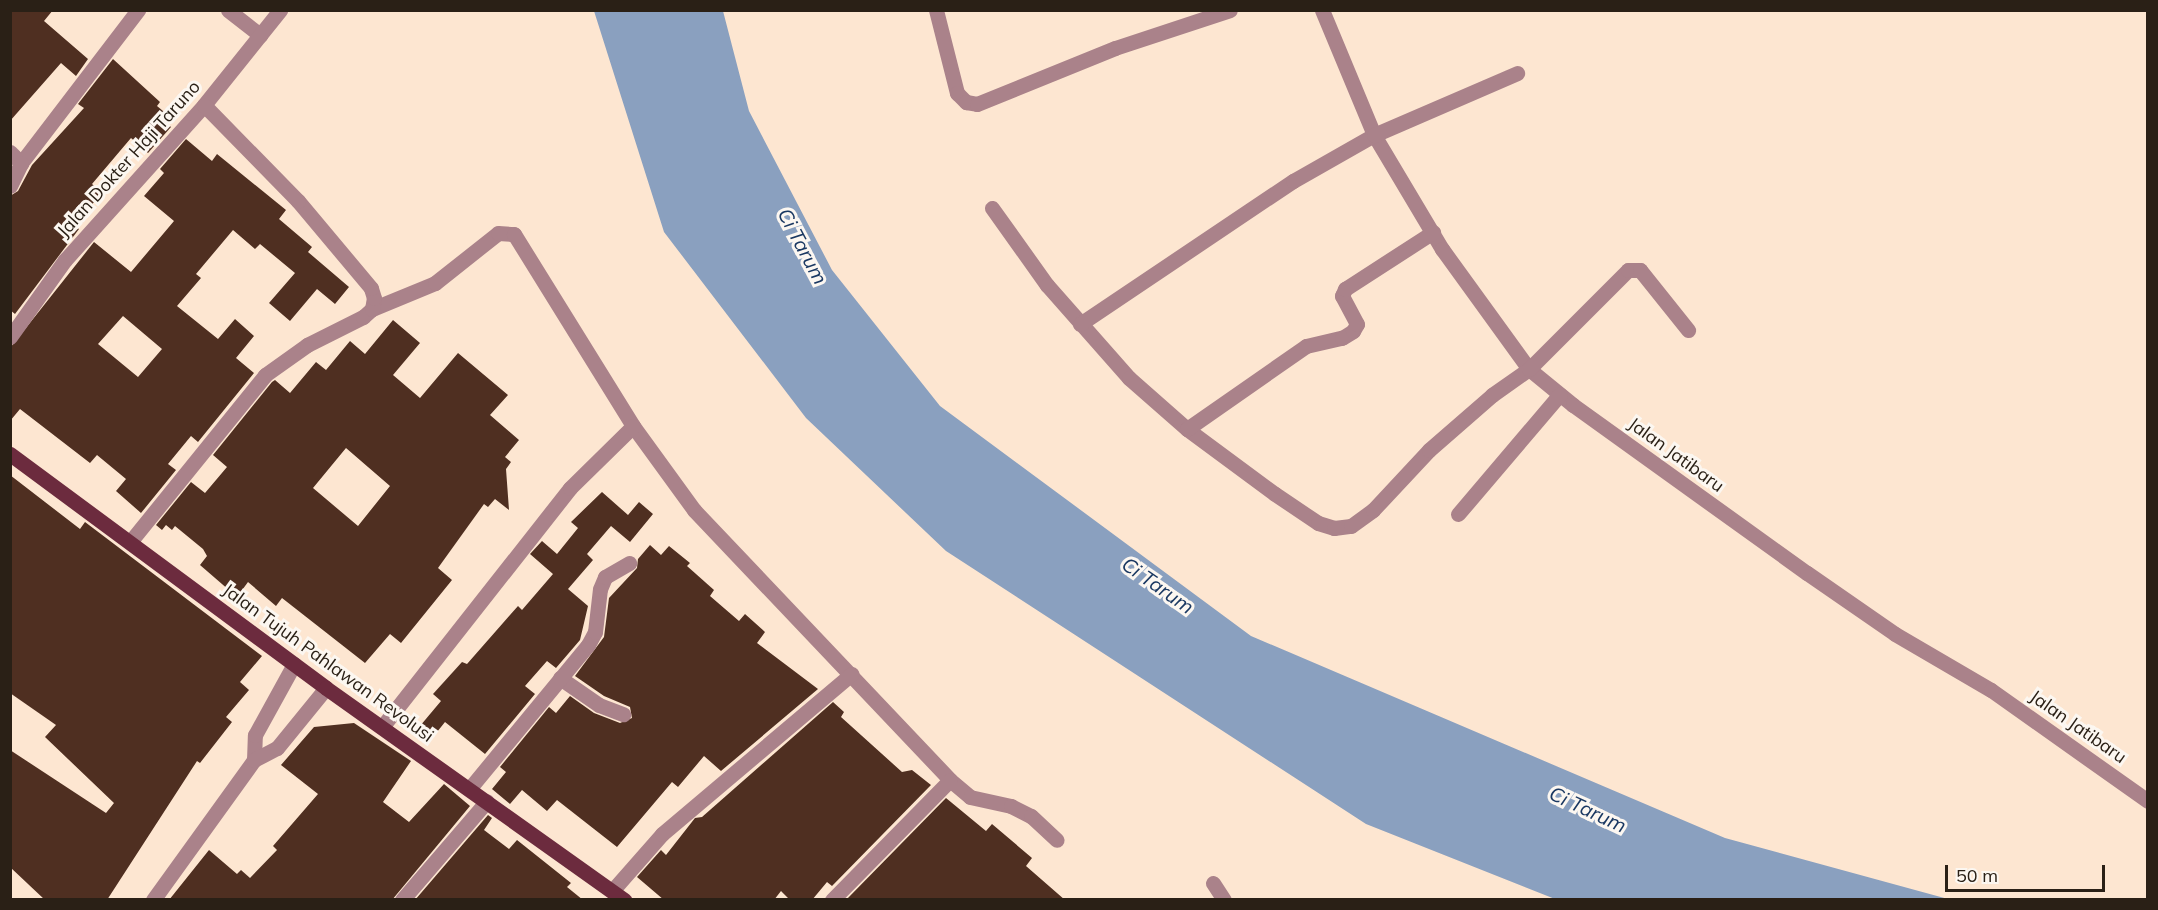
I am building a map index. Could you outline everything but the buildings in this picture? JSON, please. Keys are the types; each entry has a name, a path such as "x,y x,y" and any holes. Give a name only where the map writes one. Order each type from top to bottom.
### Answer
{"main road":[{"name":"Jalan Tujuh Pahlawan Revolusi","path":"10,454 326,688 618,895"}],"street":[{"path":"10,186 16,157 138,10"},
{"path":"228,10 260,35"},
{"name":"Jalan Dokter Haji Taruno","path":"10,337 65,260 204,105 280,10"},
{"path":"936,10 957,93 966,102 977,104 1115,48 1230,10"},
{"name":"Jalan Jatibaru","path":"1322,10 1374,135 1469,290 1529,369 1560,394 1807,573 1895,634 2011,703 2148,801"},
{"path":"1080,324 1283,187 1374,135 1516,73"},
{"path":"204,105 334,243 371,288 372,309"},
{"path":"992,208 1080,324 1129,378 1187,429 1318,523 1334,528 1351,526 1429,450 1491,395 1529,369 1634,268 1656,289 1688,330"},
{"path":"1187,429 1306,346 1342,338 1353,331 1357,324 1342,296 1345,289 1433,232"},
{"path":"130,542 265,375 307,345 372,309 435,283 498,233 514,234 633,426 694,510 950,780 970,797 1011,806 1031,816 1057,840"},
{"path":"1458,514 1560,394"},
{"path":"382,727 570,488 633,426"},
{"path":"470,788 595,632 600,589 605,577 629,563"},
{"path":"254,760 255,735 294,664"},
{"path":"618,895 662,834 851,674"},
{"path":"560,678 599,705 623,714"},
{"path":"153,900 254,760 277,748 326,688"},
{"path":"832,900 950,780"},
{"path":"402,900 487,801"},
{"path":"1213,883 1224,900"}],"water":[{"name":"Ci Tarum","path":"594,11 723,11 749,111 832,270 940,406 1251,636 1725,838 1948,899 1555,899 1366,824 946,551 806,418 664,232"}]}
